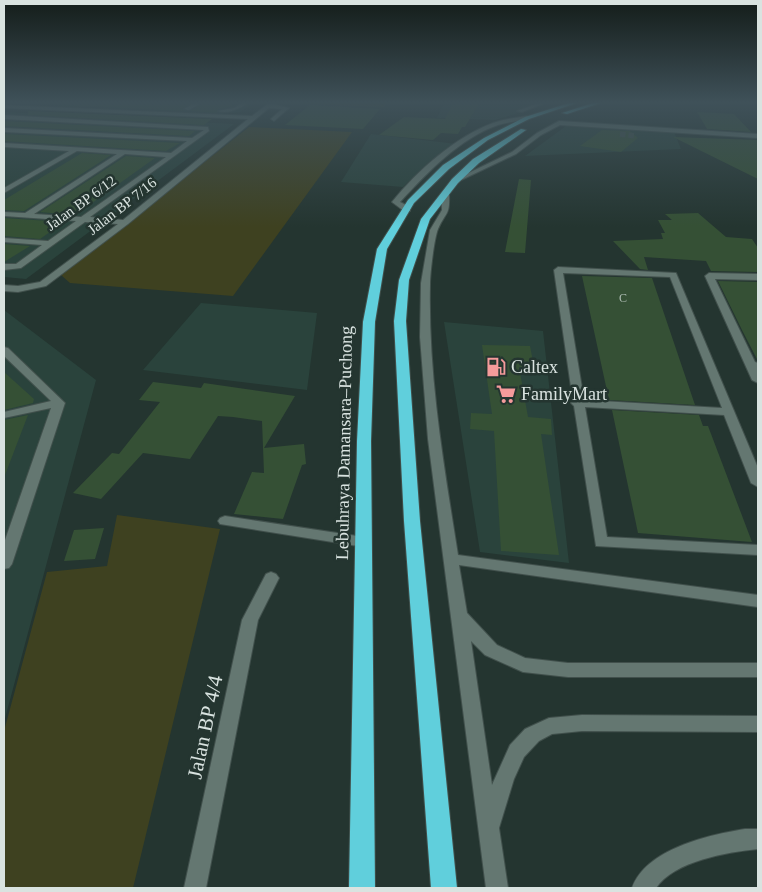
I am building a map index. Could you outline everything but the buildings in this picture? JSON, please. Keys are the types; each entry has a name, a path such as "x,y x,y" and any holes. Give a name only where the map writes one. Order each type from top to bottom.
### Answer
{"highway":[{"name":"Lebuhraya Damansara–Puchong","path":"362,888 364,542 369,322 382,249 406,209 428,183 446,167 478,145"},
{"path":"444,888 413,530 400,322 404,280 426,219 450,187 476,161 502,145"}],"street":[{"path":"4,145 172,155"},
{"path":"57,148 63,145"},
{"name":"Jalan BP 6/12","path":"4,266 18,266 186,145"},
{"name":"Jalan BP 7/16","path":"4,288 32,287 43,284 125,222 220,145"},
{"path":"406,209 396,202 417,178 461,145"},
{"path":"497,888 434,439 425,337 425,283 434,230 446,210 450,187 514,153 525,145"},
{"path":"4,191 76,149"},
{"path":"27,215 124,152"},
{"path":"4,214 125,222"},
{"path":"4,240 49,243"},
{"path":"758,482 673,276 558,270 577,403 601,542 758,550"},
{"path":"758,277 709,276 755,365 758,380"},
{"path":"4,350 59,403"},
{"path":"4,415 59,403"},
{"path":"4,564 59,403"},
{"path":"577,403 728,412"},
{"path":"225,521 364,542"},
{"path":"452,559 758,601"},
{"name":"Jalan BP 4/4","path":"195,888 250,620 271,578"},
{"path":"460,616 474,634 491,650 523,664 568,670 758,670"},
{"path":"489,830 504,779 517,751 532,735 549,726 582,723 758,724"},
{"path":"643,888 645,882 672,860 706,849 753,839"}],"shaded area":[{"path":"4,145 206,145 26,279 4,277"},
{"path":"364,145 456,145 428,163 403,187 341,182"},
{"path":"541,145 679,145 681,149 525,156"},
{"path":"201,303 317,313 307,390 143,370"},
{"path":"4,310 96,380 4,722"},
{"path":"444,322 543,331 569,563 480,552"}],"green space":[{"path":"227,145 343,145 233,296 70,283 61,275"},
{"path":"117,515 220,529 133,888 4,888 4,731 47,572 107,566"}],"place":[{"name":"Caltex","path":"496,367"},
{"name":"FamilyMart","path":"506,394"}]}
